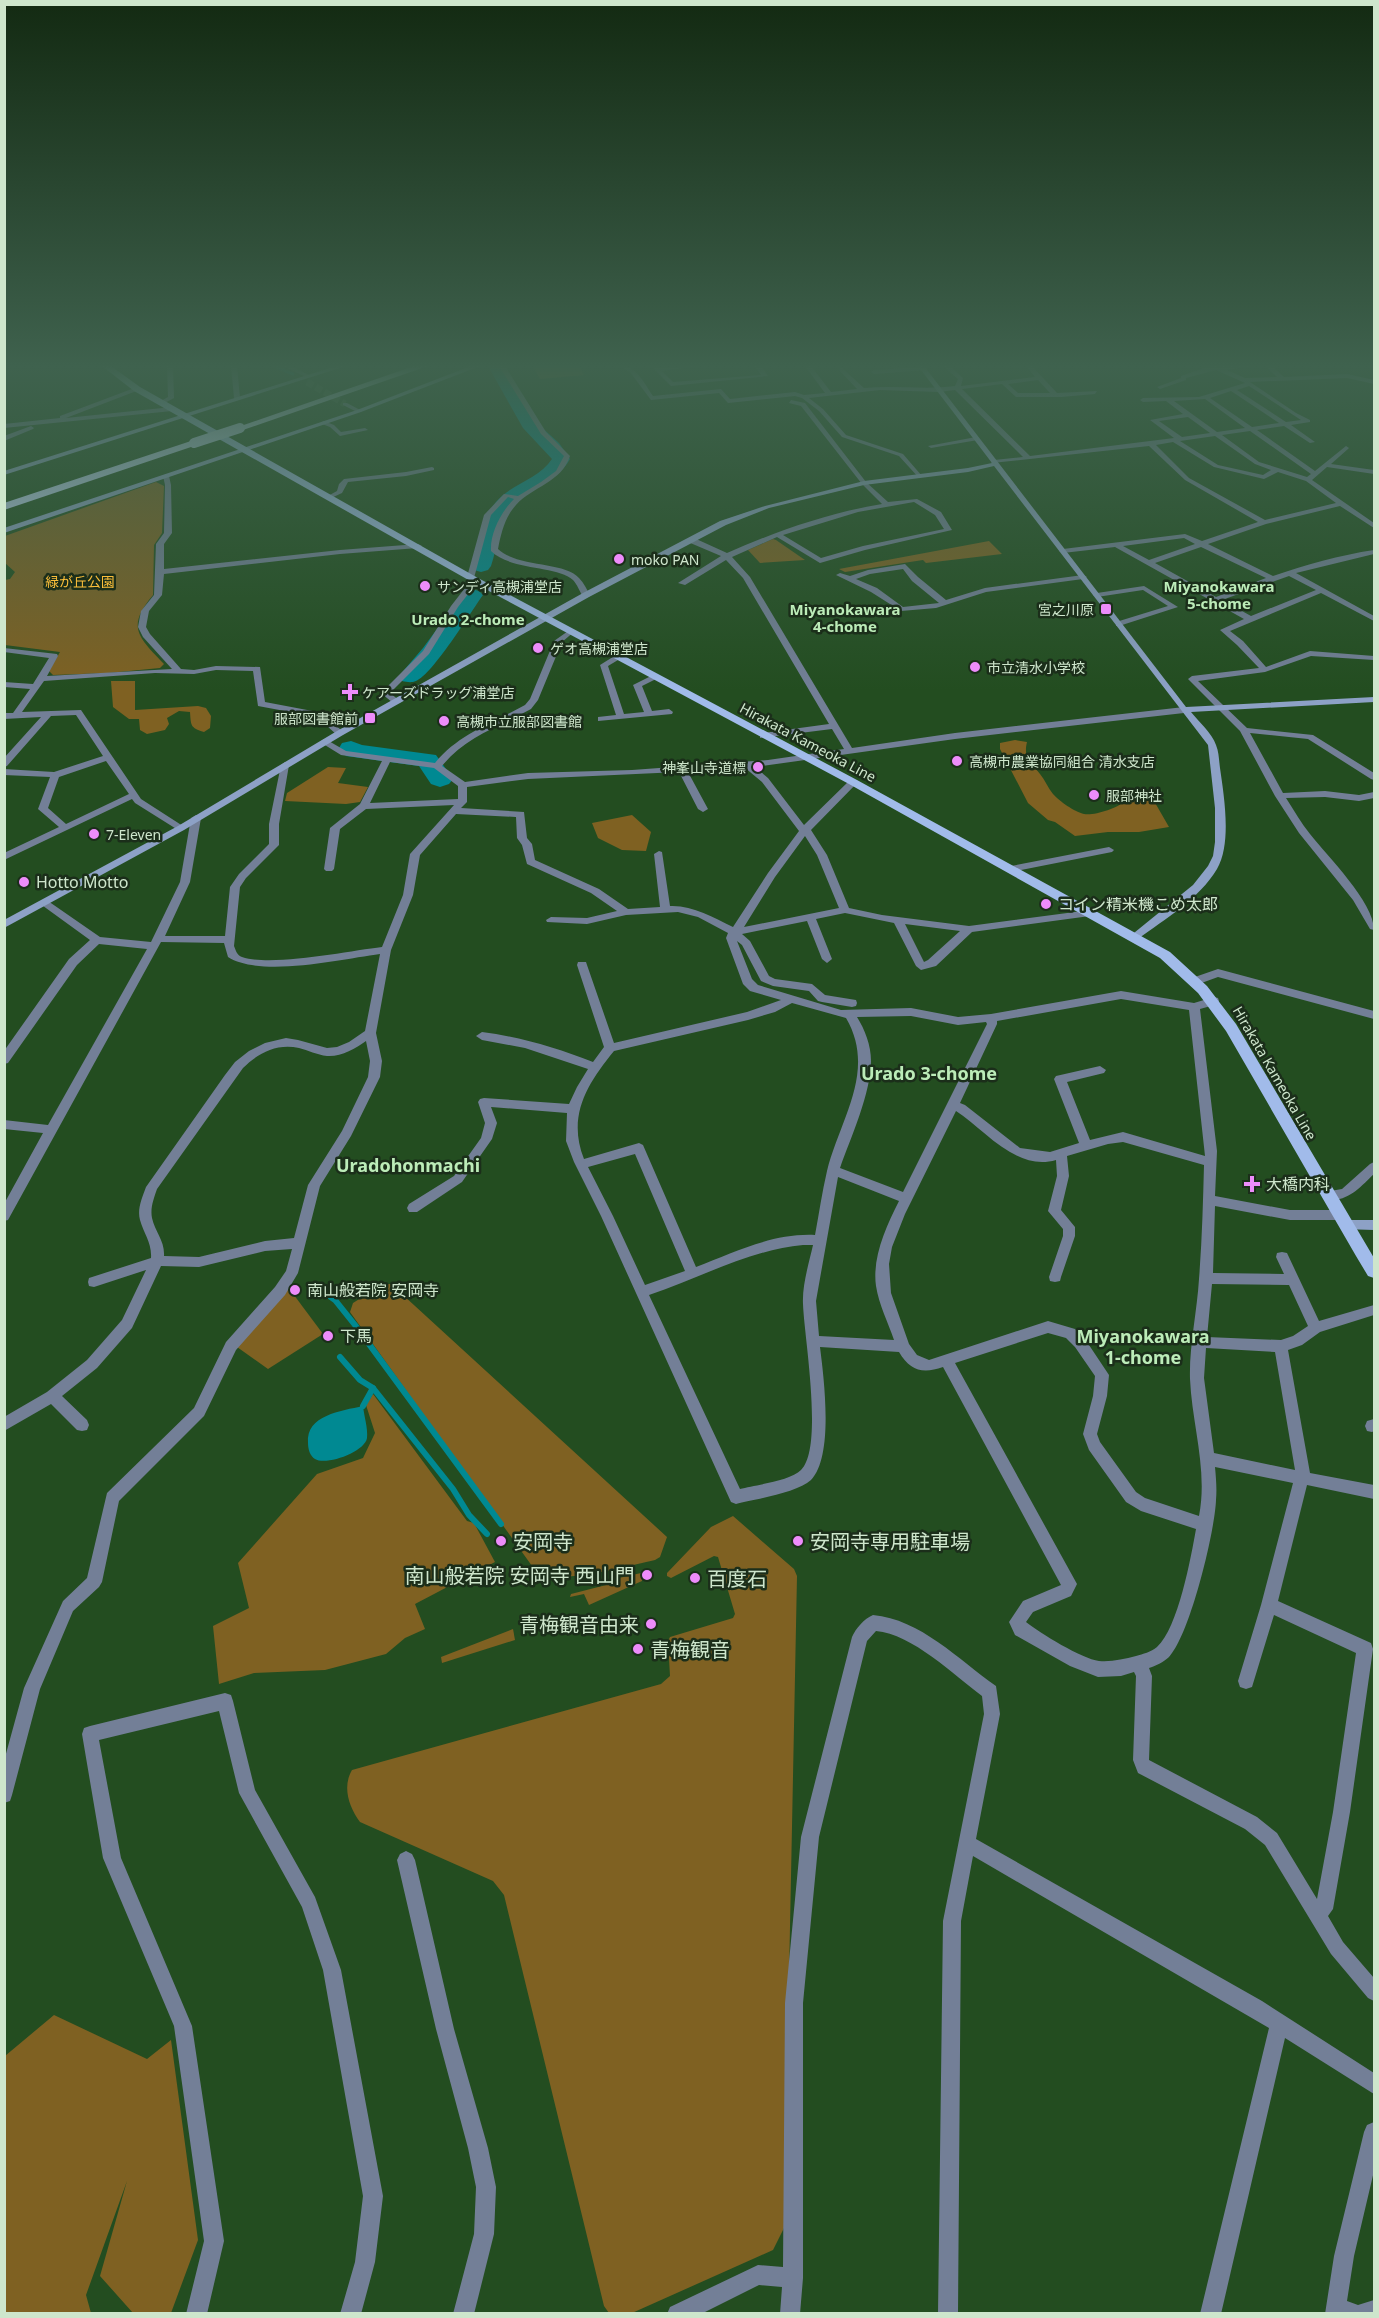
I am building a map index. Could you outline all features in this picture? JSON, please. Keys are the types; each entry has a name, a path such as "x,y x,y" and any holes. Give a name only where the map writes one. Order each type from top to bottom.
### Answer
{"highway":[{"path":"4,495 67,474"},
{"path":"4,507 101,474"}],"main road":[{"name":"Hirakata Kameoka Line","path":"288,474 473,578 763,736 853,782 1165,955 1196,981 1230,1023 1328,1196 1374,1270"}],"street":[{"path":"4,531 171,474"},
{"path":"329,497 340,492 346,480 404,474"},
{"path":"559,474 519,498 512,505 499,527 494,549 496,554 507,559 568,574 576,579 586,595"},
{"path":"857,474 886,504"},
{"path":"4,925 181,828 396,701 586,595 723,523 767,507 864,483 930,474"},
{"path":"1004,474 1212,745 1220,818 1220,849 1214,866 1176,905 1134,937"},
{"path":"1182,474 1264,522"},
{"path":"1252,474 1264,477 1269,474"},
{"path":"1292,474 1308,480 1339,504 1374,526"},
{"path":"1308,480 1315,474"},
{"path":"166,476 168,533 160,544 158,595 145,611 142,627 146,635 178,671"},
{"path":"396,701 385,693 426,652 473,578 488,515 506,495 519,498"},
{"path":"682,583 727,556 777,534 830,517 886,504 915,500 938,514 948,530 863,548 820,561 777,534"},
{"path":"1148,563 1199,543 1264,522 1339,504"},
{"path":"1063,551 1185,536 1271,578"},
{"path":"691,540 727,556 746,577 849,751"},
{"path":"160,572 340,552 418,546"},
{"path":"1118,546 1250,619"},
{"path":"1215,600 1288,572 1329,560 1374,552"},
{"path":"850,579 868,572 905,566 915,579 944,603"},
{"path":"1288,572 1363,608 1374,619"},
{"path":"840,575 874,590 900,609 944,603 985,590 1083,577"},
{"path":"1097,595 1144,588 1174,607 1119,624"},
{"path":"1264,670 1240,643 1224,630 1323,590"},
{"path":"438,766 445,755 465,740 528,707 534,700 558,641 571,631"},
{"path":"4,650 54,656 16,715"},
{"path":"1374,658 1310,653 1264,670 1192,679 1244,730 1280,796 1327,863 1357,898 1374,927"},
{"path":"619,657 604,665 621,717"},
{"path":"41,679 194,672 216,668 257,669 261,704 320,715 340,733"},
{"path":"649,714 638,685 655,676"},
{"path":"4,684 34,687"},
{"path":"324,742 344,753 438,766 463,786 528,776 747,765 955,736 1184,710 1374,699"},
{"path":"4,716 78,712 138,801 181,828"},
{"path":"601,719 669,712"},
{"path":"4,764 49,713"},
{"path":"763,736 833,726"},
{"path":"1244,730 1310,737 1374,777"},
{"path":"4,772 55,775 108,757"},
{"path":"329,869 335,828 364,806 387,760"},
{"path":"285,765 274,824 274,845 242,876 235,887 229,946 232,955 240,960 278,964 386,950"},
{"path":"747,765 765,780 822,855 845,910"},
{"path":"682,769 703,810"},
{"path":"55,775 43,808 65,828"},
{"path":"853,782 804,829 762,887 748,914 731,938 747,981 764,993 828,1012 851,1010 911,1012 958,1021 991,1018 1121,995 1194,1007 1214,1001"},
{"path":"4,1795 32,1688 68,1606 94,1582 112,1498 199,1412 231,1346 280,1291 292,1273 314,1185 346,1133 374,1077 376,1061 370,1033 386,950 408,895 415,855 459,807 463,786"},
{"path":"1280,796 1325,794 1359,798 1374,795"},
{"path":"4,857 134,795"},
{"path":"364,806 459,807 521,814 522,838 527,844 530,862 595,891 626,912"},
{"path":"4,1216 102,1036 157,942 184,882 196,818"},
{"path":"1011,869 1109,850"},
{"path":"659,854 665,910"},
{"path":"44,903 97,940 157,942 230,940"},
{"path":"551,920 587,921 626,912 678,909 701,915 734,932 751,950 765,978 773,982 812,988 822,998 851,1010 860,1032 865,1061 859,1097 833,1170 809,1301 819,1414 812,1466 805,1476 791,1483 736,1497 582,1164 572,1139 573,1109 580,1089 610,1048 748,1016 790,1000"},
{"path":"734,932 845,910 898,920 969,929 1090,913"},
{"path":"810,917 827,959"},
{"path":"898,920 921,966 932,963 969,929"},
{"path":"4,1060 73,962 97,940"},
{"path":"582,965 610,1048"},
{"path":"1196,981 1218,973 1374,1015"},
{"path":"947,1361 1069,1584 1066,1591 1028,1606 1017,1622 1022,1629 1070,1658 1098,1669 1121,1668 1150,1660 1162,1653 1170,1643 1197,1566 1209,1501 1208,1459 1204,1445 1197,1378 1206,1278 1211,1151 1194,1007"},
{"path":"991,1018 992,1024 888,1242 882,1279 886,1299 903,1346 912,1360 919,1365 929,1366 1048,1327 1070,1333 1080,1343 1102,1375 1100,1396 1090,1434 1094,1445 1118,1479 1131,1497 1141,1504 1206,1525"},
{"path":"4,1425 52,1396 92,1364 127,1324 156,1261 158,1247 146,1219 146,1203 152,1187 228,1080 250,1055 273,1045 290,1043 325,1053 339,1052 355,1046 370,1033"},
{"path":"482,1036 510,1038 541,1046 595,1066"},
{"path":"1086,1145 1060,1079 1100,1070"},
{"path":"413,1208 458,1179 486,1139 491,1123 484,1102 573,1109"},
{"path":"952,1105 961,1108 1017,1152 1050,1157 1086,1145 1123,1137 1209,1162"},
{"path":"4,1124 52,1130"},
{"path":"582,1164 639,1148 693,1274"},
{"path":"1055,1276 1069,1236 1069,1227 1054,1211 1063,1178 1061,1155"},
{"path":"1328,1196 1346,1193 1374,1167"},
{"path":"833,1170 907,1198"},
{"path":"1208,1199 1284,1215 1374,1225"},
{"path":"641,1292 733,1257 800,1239 819,1240"},
{"path":"94,1282 156,1261 199,1262 265,1246 300,1243"},
{"path":"1282,1257 1316,1329"},
{"path":"1206,1278 1293,1280"},
{"path":"1199,1342 1281,1346 1297,1341 1316,1329 1374,1310"},
{"path":"812,1341 903,1346"},
{"path":"1246,1681 1269,1605 1303,1472 1281,1346"},
{"path":"52,1396 82,1425"},
{"path":"1208,1459 1374,1492"},
{"path":"1269,1605 1365,1648 1344,1799 1324,1909 1316,1913"},
{"path":"790,2313 793,2278 794,2003 810,1837 860,1637 873,1623 884,1621 903,1629 990,1692 992,1714 969,1844 952,1921 948,2313"},
{"path":"1138,1663 1144,1676 1141,1761 1144,1767 1251,1823 1271,1839 1337,1948 1374,1992"},
{"path":"196,2313 214,2241 183,2026 112,1858 90,1734 225,1701 247,1793 309,1904 333,1970 373,2196 365,2262 350,2313"},
{"path":"969,1844 1105,1920 1374,2084"},
{"path":"406,1860 445,2029 486,2187 484,2234 463,2313"},
{"path":"1210,2313 1279,2024"},
{"path":"1358,2312 1344,2256 1374,2132"},
{"path":"677,2313 758,2276 793,2278"}],"green space":[{"name":"緑が丘公園","path":"156,482 164,486 162,533 154,545 153,595 140,615 138,624 142,639 164,664 160,668 53,675 49,671 60,652 5,645 5,580 10,579 15,572 5,563 5,536"},
{"path":"773,539 805,560 760,563 748,550"},
{"path":"989,541 1002,554 926,563 923,560 845,572 839,569"},
{"path":"111,681 135,681 135,710 198,706 206,708 211,716 210,728 204,732 196,729 191,723 190,712 179,711 167,718 169,724 165,730 147,734 140,730 139,719 129,719 113,707"},
{"path":"1015,740 1027,742 1026,752 1029,760 1053,794 1072,809 1084,814 1093,814 1121,804 1124,802 1122,795 1125,793 1150,794 1169,827 1139,832 1108,832 1075,836 1055,822 1048,820 1028,803 1000,749 1000,743"},
{"path":"328,767 346,768 338,783 368,787 360,802 346,804 285,801 287,793"},
{"path":"632,815 651,832 646,851 622,850 598,838 592,823"},
{"path":"383,1284 391,1284 667,1537 660,1557 655,1560 577,1576 561,1577 537,1573 350,1312 353,1303"},
{"path":"288,1287 323,1334 268,1369 237,1347"},
{"path":"373,1394 467,1521 474,1523 495,1562 415,1604 425,1629 405,1638 386,1654 325,1670 254,1673 219,1684 213,1626 249,1608 238,1563 317,1474 363,1458 375,1433 366,1405"},
{"path":"733,1516 794,1569 797,1576 784,2228 773,2250 632,2313 609,2313 604,2306 504,1895 493,1881 360,1822 348,1797 347,1783 352,1770 661,1684 670,1676 668,1641 670,1637 733,1618 735,1614 718,1557 714,1556 671,1578 667,1576 667,1573 711,1527"},
{"path":"641,1573 642,1581 589,1605 584,1594 570,1597 571,1594 610,1584 610,1580"},
{"path":"513,1629 515,1640 442,1663 441,1657"},
{"path":"54,2015 147,2059 171,2040 198,2240 171,2313 133,2313 100,2276 127,2181 86,2295 91,2313 5,2313 5,2056"}],"water":[{"path":"363,1406 367,1434 365,1443 353,1453 336,1459 320,1461 313,1458 308,1443 313,1426 326,1416"}],"waterway":[{"path":"481,566 492,526 499,511 511,499 547,474"},
{"path":"410,676 431,653 472,595"},
{"path":"351,748 355,751 427,760 440,779"},
{"path":"321,1290 335,1300 355,1325 501,1524"},
{"path":"340,1357 360,1380 373,1388"},
{"path":"363,1406 373,1388"},
{"path":"373,1388 453,1489 469,1515 487,1534"}],"place":[{"name":"moko PAN","path":"619,559"},
{"name":"サンディ高槻浦堂店","path":"425,586"},
{"name":"宮之川原","path":"1106,609"},
{"name":"ゲオ高槻浦堂店","path":"538,648"},
{"name":"市立清水小学校","path":"975,667"},
{"name":"ケアーズドラッグ浦堂店","path":"350,692"},
{"name":"服部図書館前","path":"370,718"},
{"name":"高槻市立服部図書館","path":"444,721"},
{"name":"高槻市農業協同組合 清水支店","path":"957,761"},
{"name":"神峯山寺道標","path":"758,767"},
{"name":"服部神社","path":"1094,795"},
{"name":"7-Eleven","path":"94,834"},
{"name":"Hotto Motto","path":"24,882"},
{"name":"コイン精米機こめ太郎","path":"1046,904"},
{"name":"大橋内科","path":"1252,1184"},
{"name":"南山般若院 安岡寺","path":"295,1290"},
{"name":"下馬","path":"328,1336"},
{"name":"安岡寺","path":"501,1541"},
{"name":"安岡寺専用駐車場","path":"798,1541"},
{"name":"南山般若院 安岡寺 西山門","path":"647,1575"},
{"name":"百度石","path":"695,1578"},
{"name":"青梅観音由来","path":"651,1624"},
{"name":"青梅観音","path":"638,1649"}],"district":[{"name":"Miyanokawara 5-chome","path":"1219,594"},
{"name":"Miyanokawara 4-chome","path":"845,618"},
{"name":"Urado 2-chome","path":"468,619"},
{"name":"Urado 3-chome","path":"929,1073"},
{"name":"Uradohonmachi","path":"408,1165"},
{"name":"Miyanokawara 1-chome","path":"1143,1346"}]}
